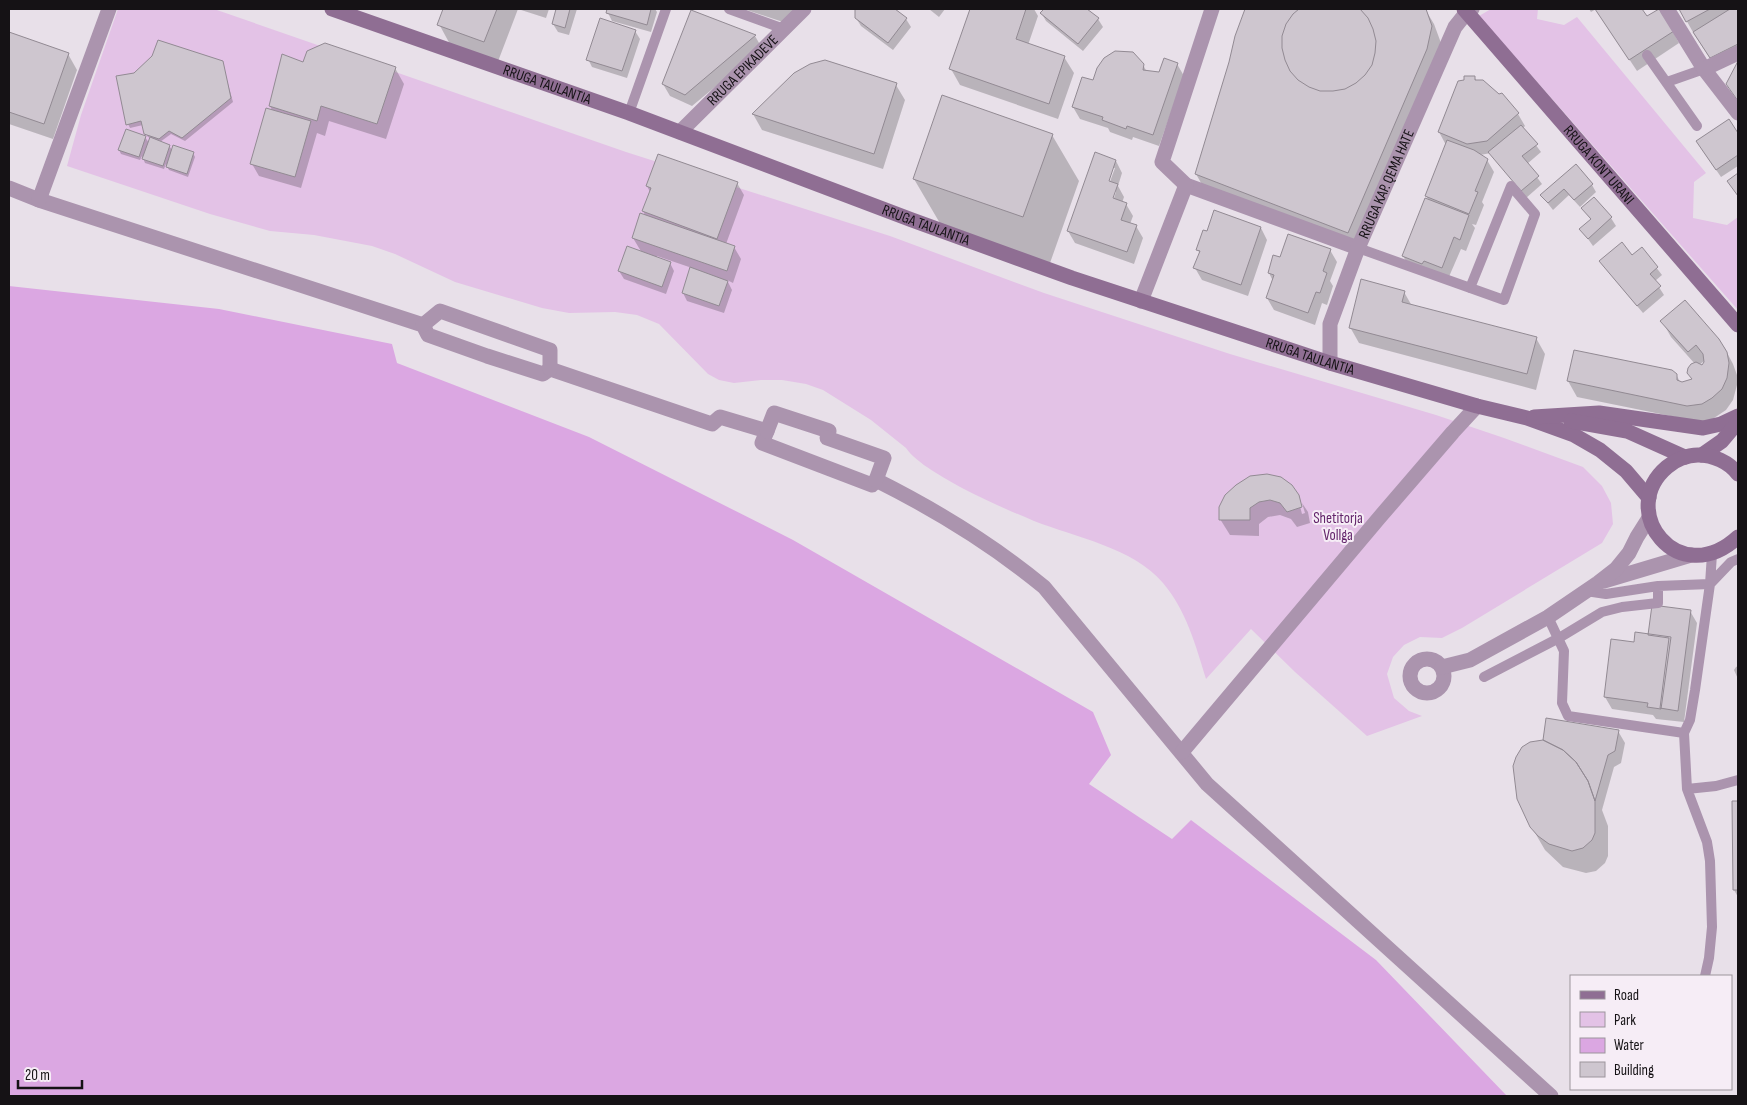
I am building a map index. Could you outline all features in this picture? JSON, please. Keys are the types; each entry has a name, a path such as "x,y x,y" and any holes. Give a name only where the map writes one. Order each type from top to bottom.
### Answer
{"main road":[{"name":"RRUGA TAULANTIA","path":"332,9 680,132 1072,278 1330,363 1478,406 1527,418 1574,435 1600,450 1626,471 1648,498"},
{"name":"RRUGA KONT URANI","path":"1468,10 1737,323"},
{"path":"1527,418 1599,412 1703,428 1721,424 1738,416"},
{"name":"RRUGA TAULANTIA","path":"1527,418 1578,422 1627,431 1685,457"},
{"path":"1702,455 1722,441 1738,422"},
{"path":"1738,474 1726,463 1714,458 1702,455 1685,457 1672,463 1661,472 1652,484 1648,498 1649,518 1654,529 1669,546 1680,552 1702,556 1712,554 1727,547 1738,537"}],"street":[{"path":"39,200 108,9"},
{"name":"RRUGA EPIKADEVE","path":"680,132 804,9"},
{"path":"1212,9 1162,162 1186,185 1358,248"},
{"path":"1667,9 1704,69 1738,113"},
{"name":"RRUGA KAP. QEMA HATE","path":"1330,363 1330,324 1358,248 1455,27 1468,10"},
{"path":"1704,69 1738,53"},
{"path":"1142,301 1186,185"},
{"path":"9,188 39,200 423,325 428,335 486,356 543,374 550,369"},
{"path":"423,325 440,311 550,350 550,369"},
{"path":"550,369 712,424 720,417 767,431"},
{"path":"1182,752 1391,504 1478,406"},
{"path":"774,413 884,458 872,486 762,443 767,431 774,413"},
{"path":"876,480 967,530 1019,566 1044,587 1207,784 1551,1096"},
{"path":"1442,667 1470,660 1548,617 1592,587 1616,569 1629,553 1649,518"},
{"path":"1592,587 1691,555"}],"lane":[{"path":"629,114 666,9"},
{"path":"729,9 784,29"},
{"path":"1648,55 1697,126"},
{"path":"1667,82 1704,69"},
{"path":"1358,248 1470,288 1504,300 1535,214 1511,186 1470,288"},
{"path":"1705,975 1712,928 1710,861 1707,842 1686,789 1684,733 1690,720 1710,584 1712,554"},
{"path":"1592,587 1606,594 1658,586 1710,584 1731,562 1738,559"},
{"path":"1484,677 1559,638 1602,612 1622,607 1658,603 1658,586"},
{"path":"1548,617 1564,651 1562,703 1568,716 1684,733"},
{"path":"1686,789 1716,786 1738,780"}],"green space":[{"name":"Shetitorja Vollga","path":"118,9 214,9 626,152 890,236 1044,293 1230,354 1436,415 1504,438 1583,467 1602,486 1611,503 1613,524 1602,543 1462,628 1442,638 1420,637 1404,645 1393,657 1387,674 1394,698 1409,711 1422,716 1367,736 1295,672 1251,629 1206,679 1194,641 1178,605 1163,583 1151,571 1120,552 1034,521 962,488 924,465 871,420 823,390 806,384 782,380 734,383 719,380 708,374 659,324 637,315 615,312 569,313 542,308 455,282 395,254 372,246 314,235 270,231 210,214 67,166 81,115"},
{"path":"1491,9 1538,9 1537,19 1564,25 1577,17 1706,173 1694,182 1693,218 1727,225 1738,217 1738,310 1479,16"}],"water":[{"path":"9,286 219,309 392,344 397,363 589,437 793,540 1093,712 1111,755 1089,784 1172,839 1191,820 1376,960 1507,1096 9,1096"}],"building":[{"path":"443,9 497,9 484,42 437,25"},
{"path":"556,9 570,9 565,28 552,24"},
{"path":"607,9 651,9 647,25 606,13"},
{"path":"855,9 895,9 907,18 888,43 855,18"},
{"path":"970,9 1026,9 1016,39 1065,56 1049,104 949,69"},
{"path":"1044,9 1087,9 1099,18 1078,44 1040,13"},
{"path":"1245,9 1426,9 1432,26 1427,49 1348,233 1195,174 1235,36"},
{"path":"1299,9 1360,9 1368,18 1376,41 1375,53 1372,65 1356,83 1345,89 1320,91 1298,80 1290,71 1282,48 1282,36 1286,24"},
{"path":"1595,9 1642,9 1647,16 1659,9 1674,31 1629,60"},
{"path":"1679,9 1710,9 1686,22"},
{"path":"1730,9 1738,9 1738,44 1710,58 1693,32"},
{"path":"691,10 756,35 685,95 662,84"},
{"path":"600,18 636,30 622,71 586,60"},
{"path":"9,32 69,53 44,124 9,112"},
{"path":"158,40 223,61 231,98 182,138 169,131 159,139 144,134 141,121 126,125 116,76 134,73 152,56"},
{"path":"325,43 396,67 377,124 321,106 317,121 269,106 282,54 303,62 307,51"},
{"path":"1115,51 1133,52 1144,64 1143,70 1159,72 1164,58 1178,63 1153,135 1127,126 1126,129 1102,120 1103,117 1072,107 1082,77 1093,80 1097,68 1104,58"},
{"path":"825,60 897,83 874,154 752,114 794,73 810,64"},
{"path":"1738,61 1738,101 1726,84"},
{"path":"1464,76 1475,76 1475,80 1483,80 1499,94 1502,93 1519,113 1487,141 1467,144 1438,132 1458,81 1464,80"},
{"path":"942,95 1053,134 1023,217 913,179"},
{"path":"266,108 311,121 295,177 250,164"},
{"path":"1729,119 1738,133 1738,155 1716,170 1696,141"},
{"path":"1521,125 1538,144 1522,156 1539,176 1521,191 1488,152"},
{"path":"126,129 146,136 139,157 118,150"},
{"path":"150,137 170,145 163,166 142,159"},
{"path":"1447,140 1474,150 1488,159 1475,191 1478,192 1469,214 1425,196"},
{"path":"173,145 194,152 187,174 166,167"},
{"path":"1095,152 1116,160 1109,181 1118,184 1113,198 1127,203 1121,220 1137,225 1127,252 1067,231"},
{"path":"658,154 738,182 717,239 642,211 651,188 646,186"},
{"path":"1576,164 1593,184 1574,200 1564,189 1548,203 1540,195"},
{"path":"1738,173 1738,196 1727,181"},
{"path":"1594,197 1612,217 1588,239 1579,229 1591,219 1581,208"},
{"path":"1425,198 1469,215 1460,240 1454,237 1442,268 1424,261 1422,264 1402,256"},
{"path":"1214,210 1261,227 1241,285 1193,268 1200,251 1196,250 1203,230 1207,231"},
{"path":"640,213 735,246 727,271 632,238"},
{"path":"1288,234 1331,249 1323,271 1327,273 1320,293 1316,292 1308,313 1266,298 1274,275 1268,273 1273,255 1280,257"},
{"path":"1622,242 1632,255 1642,247 1658,267 1650,274 1661,286 1637,306 1599,261"},
{"path":"627,246 671,262 662,287 618,271"},
{"path":"690,267 728,281 719,306 682,293"},
{"path":"1361,279 1405,291 1402,302 1537,337 1527,374 1349,328"},
{"path":"1685,300 1719,339 1727,352 1729,363 1727,378 1722,389 1712,398 1702,404 1687,406 1567,381 1574,350 1672,370 1677,374 1677,380 1682,382 1692,379 1687,373 1688,368 1696,362 1702,365 1704,362 1703,354 1696,345 1688,352 1660,321"},
{"path":"1267,474 1281,477 1292,485 1299,495 1302,507 1287,512 1280,503 1270,500 1259,502 1250,508 1250,520 1219,520 1219,507 1225,495 1250,476"},
{"path":"1652,605 1691,610 1678,711 1660,708 1669,638 1648,635"},
{"path":"1635,632 1671,637 1661,709 1647,707 1648,703 1604,697 1611,639 1634,642"},
{"path":"1546,718 1619,730 1615,751 1608,755 1595,801 1588,781 1576,762 1563,750 1543,740"},
{"path":"1543,740 1563,750 1576,762 1588,781 1595,801 1595,833 1592,840 1583,848 1572,851 1549,844 1538,836 1530,827 1517,799 1513,766 1516,757 1522,747 1530,742"},
{"path":"1732,801 1738,801 1738,890 1733,890"}]}
